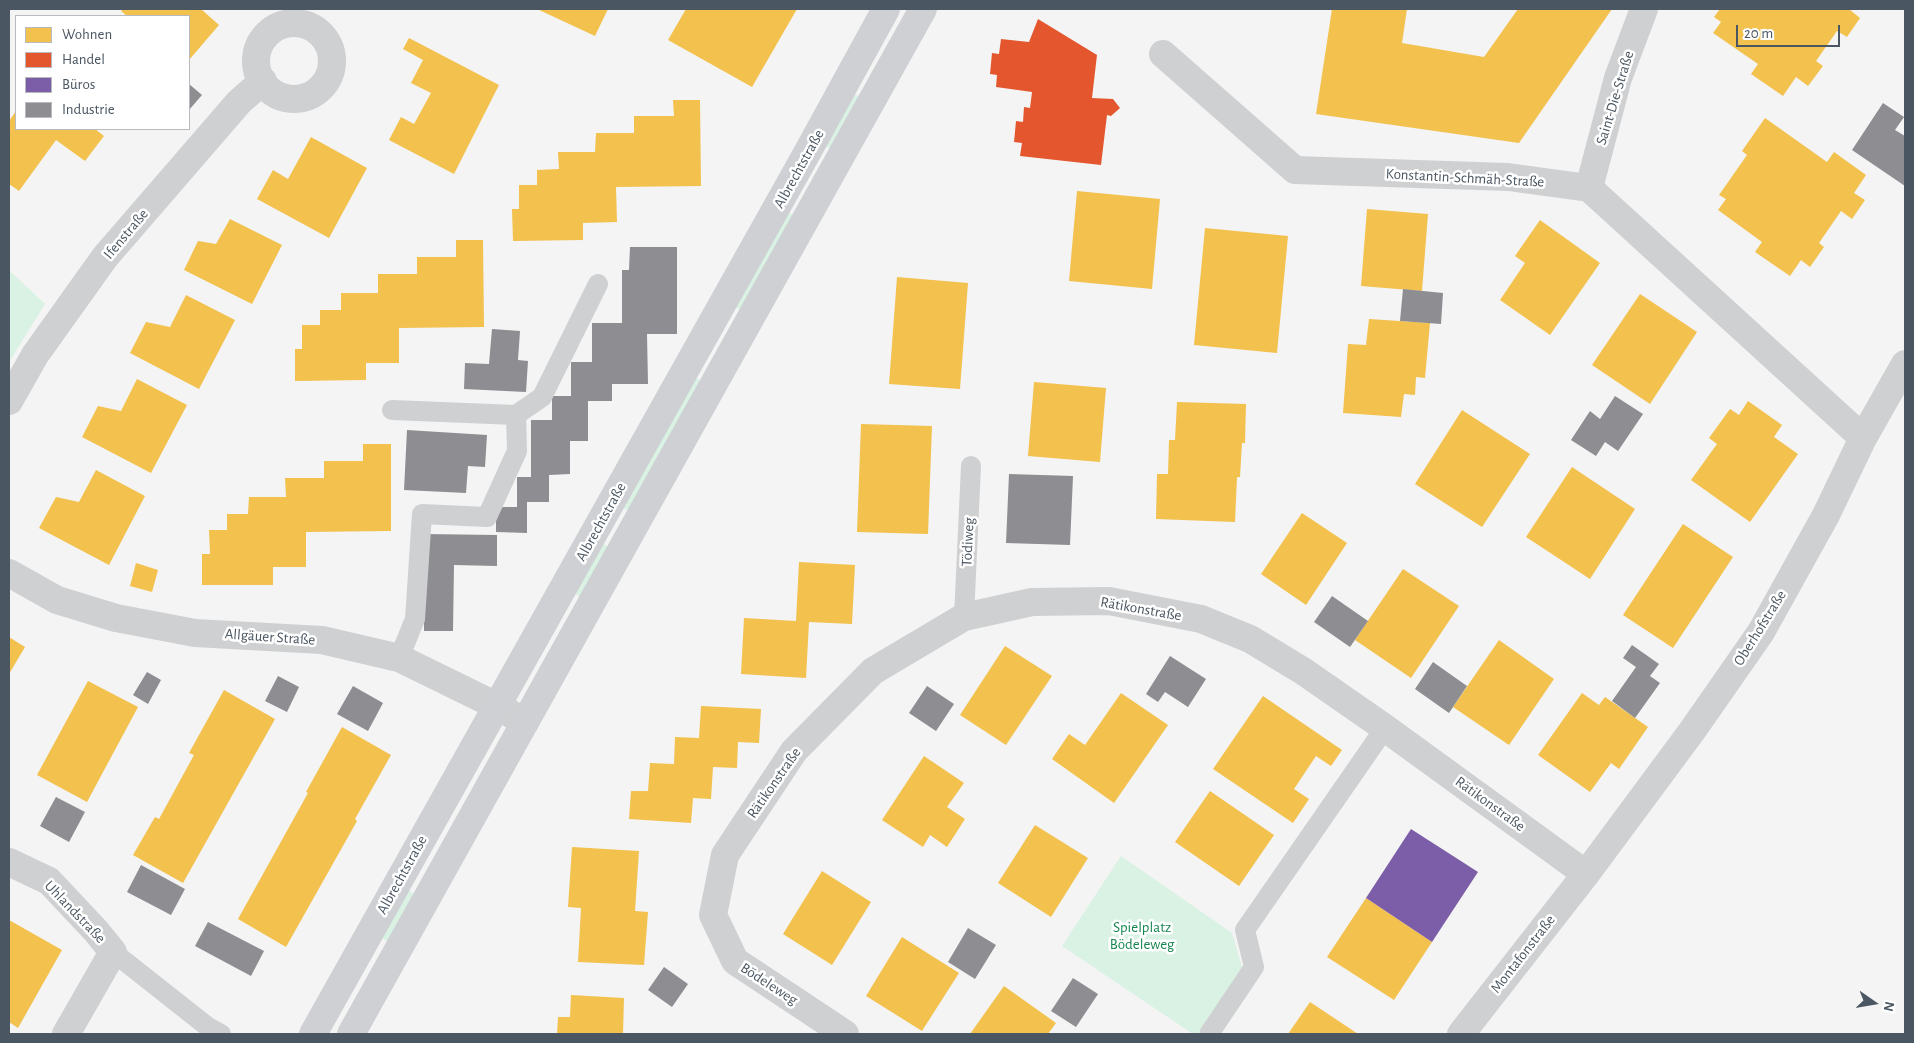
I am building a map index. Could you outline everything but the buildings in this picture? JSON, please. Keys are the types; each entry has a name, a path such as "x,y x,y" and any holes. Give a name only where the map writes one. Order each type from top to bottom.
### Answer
{"main road":[{"name":"Albrechtstraße","path":"313,1034 808,153 886,9"},
{"name":"Albrechtstraße","path":"351,1034 923,9"}],"street":[{"name":"Saint-Die-Straße","path":"1589,188 1618,78 1644,9"},
{"name":"Konstantin-Schmäh-Straße","path":"1163,54 1295,170 1508,177 1589,188"},
{"name":"Ifenstraße","path":"9,401 35,355 106,257 239,102 263,81"},
{"path":"1589,188 1863,438"},
{"name":"Oberhofstraße","path":"1586,874 1692,731 1761,632 1826,514 1863,438 1905,364"},
{"name":"Allgäuer Straße","path":"9,573 57,600 116,618 195,632 322,640 399,658 497,706 525,722"},
{"name":"Rätikonstraße","path":"713,915 725,855 794,751 873,671 964,617 1032,602 1109,600 1201,619 1257,643 1303,671 1385,728 1586,874"},
{"name":"Uhlandstraße","path":"9,862 49,881 113,952"},
{"name":"Montafonstraße","path":"1461,1034 1586,874"},
{"name":"Bödeleweg","path":"713,915 735,961 845,1034"},
{"path":"66,1034 113,952"}],"lane":[{"path":"392,410 516,415 542,397 598,284"},
{"path":"399,658 415,619 422,514 487,518 517,450 516,415"},
{"name":"Tödiweg","path":"964,617 971,466"},
{"path":"1209,1034 1254,967 1245,930 1385,728"},
{"path":"113,952 208,1027 221,1034"}],"green space":[{"path":"853,93 860,97 831,149 825,145"},
{"path":"784,210 795,216 742,311 731,305"},
{"path":"9,270 45,304 9,362"},
{"path":"692,376 701,381 629,511 620,506"},
{"path":"600,542 609,547 581,597 571,592"},
{"name":"Spielplatz Bödeleweg","path":"1121,856 1232,933 1242,967 1197,1034 1193,1034 1062,946"},
{"path":"406,889 416,895 389,942 379,937"}]}
